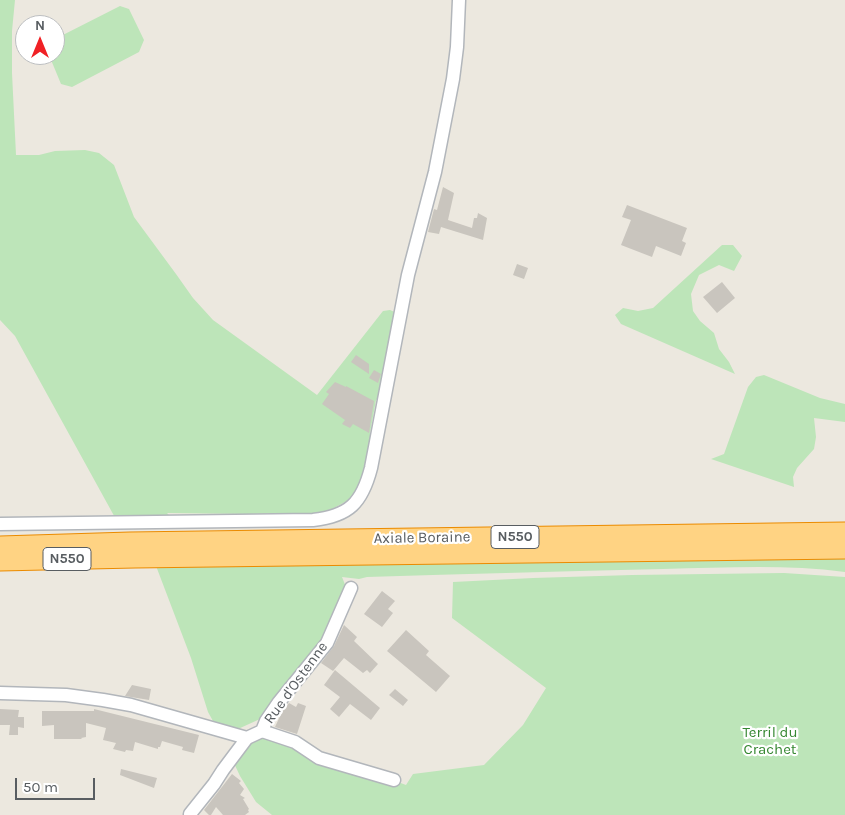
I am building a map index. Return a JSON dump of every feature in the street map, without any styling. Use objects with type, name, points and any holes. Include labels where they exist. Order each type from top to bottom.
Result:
[{"type":"highway","name":"Axiale Boraine","points":[[0,546],[133,550],[845,532]]},
{"type":"highway","name":"Axiale Boraine","points":[[188,549],[845,548]]},
{"type":"highway","name":"Axiale Boraine","points":[[0,561],[133,550]]},
{"type":"street","points":[[0,524],[313,520],[339,515],[351,507],[361,496],[367,484],[371,468],[408,275],[435,172],[453,79],[459,0]]},
{"type":"street","name":"Rue d'Ostenne","points":[[190,814],[247,738],[262,730],[266,721],[280,702],[327,643],[352,588]]},
{"type":"street","points":[[0,693],[66,696],[131,705],[247,738]]},
{"type":"street","points":[[262,730],[295,742],[319,758],[394,780]]},
{"type":"green space","points":[[0,0],[15,0],[12,31],[12,73],[16,155],[39,155],[55,151],[85,150],[99,153],[114,165],[134,217],[193,298],[213,320],[317,395],[383,311],[390,310],[397,313],[381,397],[376,400],[370,433],[374,441],[358,492],[345,502],[332,509],[318,513],[167,513],[176,522],[118,523],[15,336],[0,320]]},
{"type":"green space","points":[[120,6],[129,9],[144,40],[139,52],[72,87],[61,84],[53,65],[65,65],[65,34]]},
{"type":"green space","points":[[722,245],[733,245],[742,256],[734,271],[719,265],[699,275],[691,294],[693,311],[700,321],[714,333],[719,349],[735,374],[621,324],[615,315],[623,308],[638,311],[653,308]]},
{"type":"green space","points":[[764,375],[820,398],[845,404],[845,422],[814,418],[816,437],[814,449],[797,468],[793,477],[794,487],[711,459],[724,454],[748,387],[756,377]]},
{"type":"green space","points":[[845,549],[845,572],[800,568],[754,567],[367,577],[359,579],[342,577],[346,587],[334,628],[260,719],[238,729],[222,726],[213,721],[208,712],[191,658],[153,558]]},
{"type":"green space","name":"Terril du Crachet","points":[[784,573],[845,577],[845,815],[272,815],[256,802],[232,759],[262,731],[406,785],[413,774],[484,765],[523,725],[546,688],[452,618],[453,582],[632,575]]},
{"type":"building","points":[[443,187],[454,193],[448,220],[472,228],[474,218],[477,218],[478,213],[487,218],[483,240],[441,227],[439,234],[428,232],[434,209],[437,210]]},
{"type":"building","points":[[627,205],[687,228],[682,241],[686,243],[681,256],[656,246],[652,257],[621,245],[631,220],[622,217]]},
{"type":"building","points":[[517,264],[528,268],[524,279],[513,275]]},
{"type":"building","points":[[722,282],[735,298],[717,313],[703,297]]},
{"type":"building","points":[[356,355],[369,364],[369,374],[351,362]]},
{"type":"building","points":[[374,370],[381,374],[378,383],[369,378]]},
{"type":"building","points":[[335,382],[374,401],[369,433],[353,424],[350,428],[342,424],[345,420],[322,404],[329,394],[326,392]]},
{"type":"building","points":[[382,591],[395,601],[388,609],[393,613],[382,627],[364,614]]},
{"type":"building","points":[[344,625],[357,637],[354,641],[378,664],[370,673],[367,670],[363,673],[344,658],[333,671],[321,663],[334,646]]},
{"type":"building","points":[[406,630],[429,651],[426,655],[450,676],[436,692],[387,651]]},
{"type":"building","points":[[335,670],[380,708],[371,720],[350,704],[339,717],[330,709],[340,697],[324,685]]},
{"type":"building","points":[[132,685],[151,689],[149,700],[125,696]]},
{"type":"building","points":[[395,689],[408,700],[403,706],[389,695]]},
{"type":"building","points":[[289,703],[296,707],[298,703],[306,706],[297,734],[275,727],[282,712]]},
{"type":"building","points":[[0,709],[19,710],[18,717],[24,717],[24,728],[18,727],[18,735],[9,735],[10,725],[0,725]]},
{"type":"building","points":[[94,709],[199,735],[194,753],[182,750],[183,747],[162,741],[158,749],[135,742],[133,751],[126,750],[125,752],[113,749],[116,743],[103,740],[106,728],[86,723],[86,737],[82,739],[54,739],[54,725],[42,726],[42,711],[94,711]]},
{"type":"building","points":[[121,769],[157,778],[154,788],[120,775]]},
{"type":"building","points":[[232,774],[241,781],[239,783],[244,789],[240,795],[245,798],[243,799],[249,812],[245,815],[223,815],[216,807],[211,815],[209,815],[204,810]]}]
